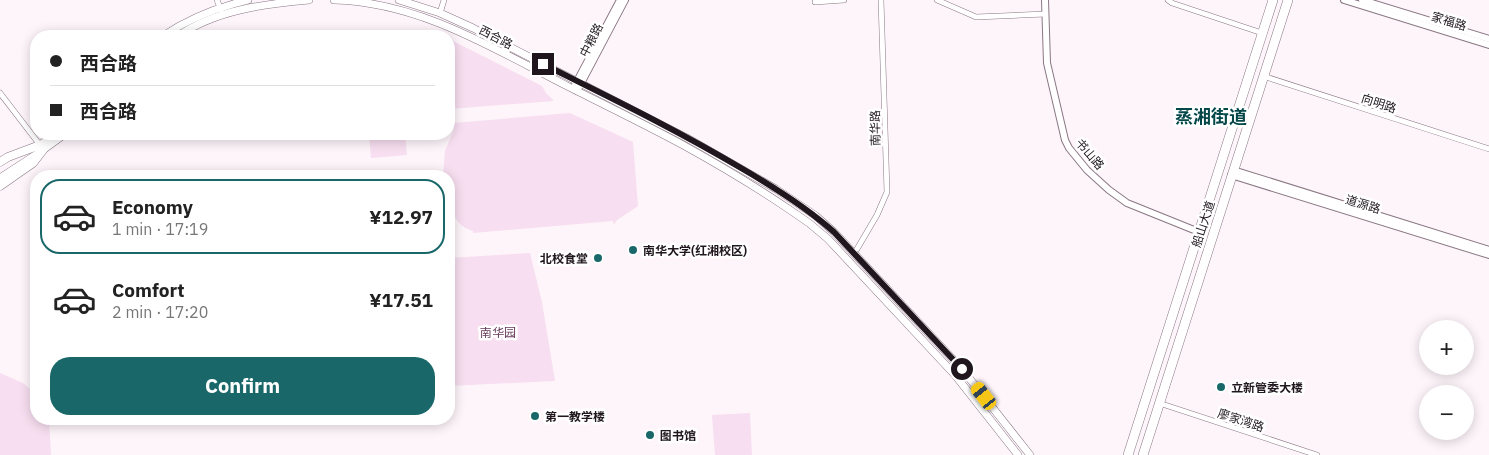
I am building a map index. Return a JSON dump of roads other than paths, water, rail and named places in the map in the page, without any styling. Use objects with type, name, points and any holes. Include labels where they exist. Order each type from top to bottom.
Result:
[{"type":"highway","name":"船山大道","points":[[1128,455],[1273,0]]},
{"type":"highway","name":"船山大道","points":[[1143,455],[1288,0]]},
{"type":"main road","points":[[190,30],[248,0]]},
{"type":"main road","points":[[173,30],[185,23],[222,12],[309,0]]},
{"type":"main road","name":"西合路","points":[[334,0],[368,3],[394,8],[422,16],[467,35],[683,145],[772,198],[809,223],[828,239],[955,375],[1018,455]]},
{"type":"main road","name":"西合路","points":[[399,0],[440,13],[473,28],[720,155],[816,216],[834,232],[962,369],[1030,455]]},
{"type":"main road","points":[[0,178],[49,140]]},
{"type":"main road","points":[[0,172],[55,140]]},
{"type":"main road","points":[[0,162],[41,148]]},
{"type":"main road","points":[[0,186],[33,163],[41,148]]},
{"type":"street","points":[[217,0],[222,12]]},
{"type":"street","points":[[440,13],[444,0]]},
{"type":"street","name":"中粮路","points":[[575,90],[620,0]]},
{"type":"street","name":"中粮路","points":[[579,82],[625,0]]},
{"type":"street","points":[[815,2],[844,0]]},
{"type":"street","name":"南华路","points":[[857,248],[877,215],[887,192],[882,0]]},
{"type":"street","points":[[937,0],[976,16],[1045,14]]},
{"type":"street","name":"书山路","points":[[1045,0],[1047,63],[1064,140],[1069,148],[1087,170],[1127,203],[1199,232]]},
{"type":"street","points":[[1168,0],[1172,3],[1262,33]]},
{"type":"street","name":"家福路","points":[[1344,0],[1489,45]]},
{"type":"street","name":"家福路","points":[[1362,0],[1489,39]]},
{"type":"street","name":"向明路","points":[[1263,76],[1489,149]]},
{"type":"street","points":[[0,93],[30,133]]},
{"type":"street","points":[[35,140],[41,148]]},
{"type":"street","name":"道源路","points":[[1232,172],[1489,250]]},
{"type":"street","name":"道源路","points":[[1232,172],[1489,255]]},
{"type":"street","name":"廖家湾路","points":[[1159,403],[1317,455]]},
{"type":"place","name":"南华大学(红湘校区)","points":[[633,250]]},
{"type":"place","name":"北校食堂","points":[[598,258]]},
{"type":"place","name":"立新管委大楼","points":[[1221,387]]},
{"type":"place","name":"第一教学楼","points":[[535,416]]},
{"type":"place","name":"图书馆","points":[[650,435]]},
{"type":"district","name":"蒸湘街道","points":[[1211,116]]},
{"type":"park label","name":"南华园","points":[[498,332]]}]
